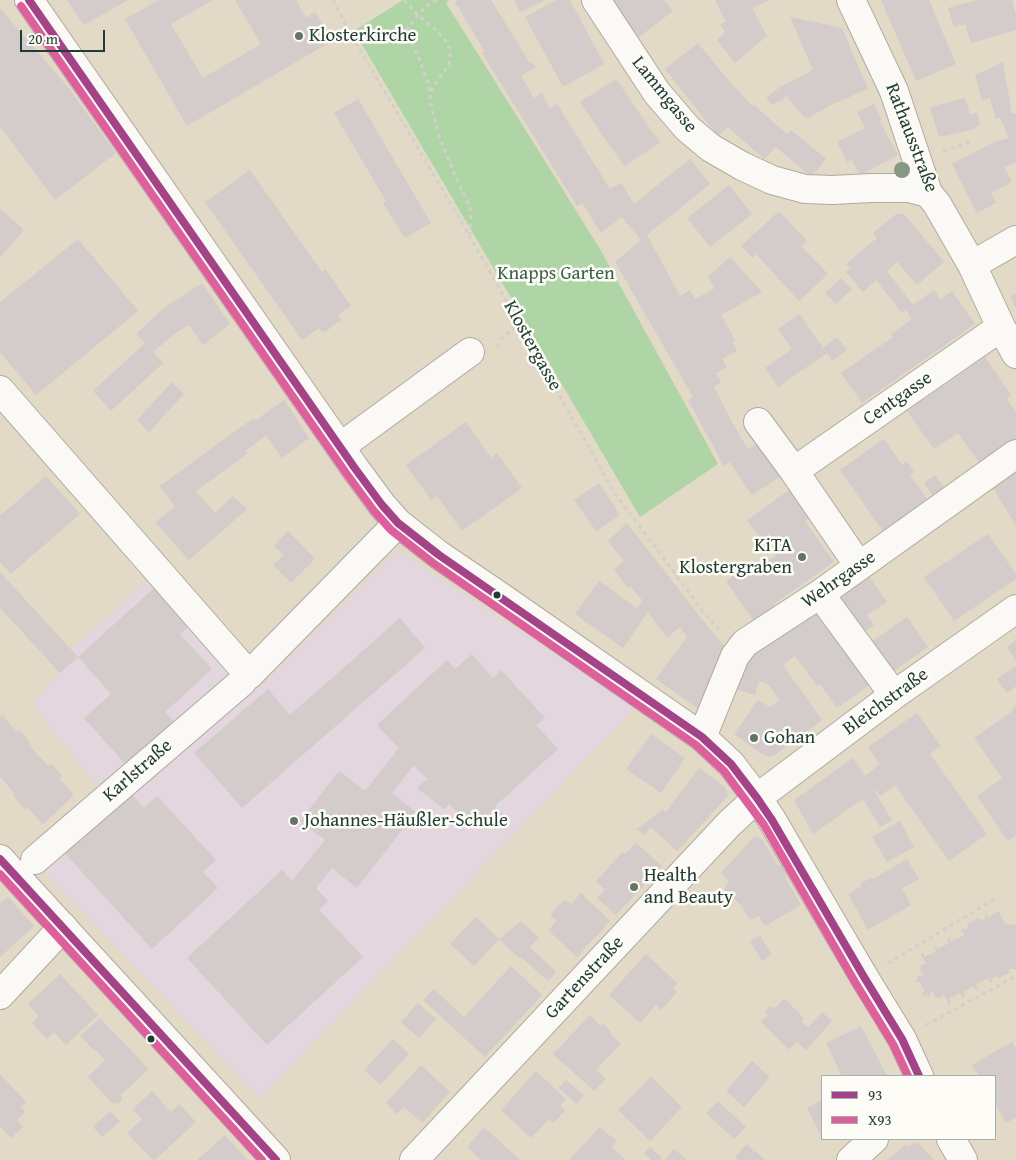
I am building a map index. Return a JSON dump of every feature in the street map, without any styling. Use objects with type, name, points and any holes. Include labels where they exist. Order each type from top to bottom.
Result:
[{"type":"street","points":[[29,0],[340,447],[382,505],[398,523],[440,555],[702,737],[730,764],[772,820],[902,1039],[919,1075]]},
{"type":"street","name":"Lammgasse","points":[[596,0],[657,93],[688,128],[711,148],[742,166],[772,180],[805,189],[909,188],[928,193]]},
{"type":"street","name":"Rathausstraße","points":[[851,0],[894,91],[928,193],[937,204],[972,265],[1016,354]]},
{"type":"street","points":[[972,265],[1016,240]]},
{"type":"street","name":"Centgasse","points":[[794,471],[1001,327]]},
{"type":"street","points":[[340,447],[470,352]]},
{"type":"street","points":[[0,390],[245,679]]},
{"type":"street","points":[[758,422],[859,566]]},
{"type":"street","name":"Wehrgasse","points":[[702,737],[735,656],[745,643],[820,594],[1016,454]]},
{"type":"street","name":"Karlstraße","points":[[35,860],[245,679],[398,523]]},
{"type":"street","points":[[820,594],[894,695]]},
{"type":"street","name":"Bleichstraße","points":[[757,798],[894,695],[1016,609]]},
{"type":"street","name":"Gartenstraße","points":[[414,1160],[729,824],[757,798]]},
{"type":"street","points":[[0,859],[276,1160]]},
{"type":"street","points":[[0,995],[63,927]]},
{"type":"street","points":[[851,1160],[873,1140]]},
{"type":"street","points":[[952,1140],[963,1160]]},
{"type":"path","name":"Klostergasse","points":[[333,0],[352,36],[470,235],[614,492],[706,616],[739,650]]},
{"type":"path","points":[[404,0],[437,31],[450,48],[448,64],[430,93]]},
{"type":"path","points":[[437,0],[418,15],[408,28],[408,35],[428,82],[438,133],[470,207],[470,235]]},
{"type":"path","points":[[864,977],[995,899]]},
{"type":"path","points":[[902,1039],[1016,976]]},
{"type":"shaded area","name":"Johannes-Häußler-Schule","points":[[398,551],[636,707],[260,1098],[28,854],[99,789],[32,704],[60,673],[77,658],[71,650],[151,576],[257,689]]},
{"type":"green space","name":"Knapps Garten","points":[[403,0],[449,0],[446,3],[600,249],[718,464],[640,517],[354,31]]},
{"type":"building","points":[[67,0],[128,0],[84,25]]},
{"type":"building","points":[[159,0],[213,0],[171,24],[203,78],[261,44],[235,0],[296,0],[306,18],[315,12],[332,41],[187,126],[125,19]]},
{"type":"building","points":[[458,0],[491,0],[530,63],[536,67],[521,76],[534,98],[542,93],[550,108],[557,104],[610,189],[621,183],[634,204],[690,159],[710,184],[647,235],[680,296],[690,290],[695,299],[715,288],[708,277],[730,257],[762,292],[721,315],[735,340],[732,342],[737,351],[722,359],[727,367],[716,373],[721,382],[714,387],[748,449],[761,441],[784,474],[752,495],[730,462],[724,466],[688,400],[693,397],[615,262],[641,240],[622,217],[601,233],[582,203],[577,206],[482,53],[485,52],[455,2]]},
{"type":"building","points":[[514,0],[545,0],[520,12]]},
{"type":"building","points":[[556,0],[570,0],[604,64],[563,87],[525,17]]},
{"type":"building","points":[[614,0],[664,0],[673,11],[639,37],[629,25]]},
{"type":"building","points":[[715,0],[770,0],[752,8],[767,36],[735,63],[717,40],[725,32],[720,24],[726,22]]},
{"type":"building","points":[[881,0],[929,0],[956,64],[916,81]]},
{"type":"building","points":[[977,0],[1012,0],[1016,15],[1016,30],[971,43],[965,24],[954,27],[948,8]]},
{"type":"building","points":[[0,8],[67,86],[116,153],[55,200],[0,126]]},
{"type":"building","points":[[790,17],[842,28],[868,89],[833,104],[806,119],[786,96],[780,102],[779,100],[773,105],[766,98],[780,87],[813,70]]},
{"type":"building","points":[[698,43],[752,106],[754,105],[787,134],[791,130],[826,159],[811,177],[776,147],[764,159],[728,127],[718,136],[665,69]]},
{"type":"building","points":[[1003,62],[1012,114],[1016,113],[1016,162],[1004,167],[1012,182],[991,193],[996,203],[977,213],[952,164],[992,143],[1009,138],[1000,118],[996,119],[990,98],[982,101],[975,75]]},
{"type":"building","points":[[616,79],[660,143],[624,166],[580,102]]},
{"type":"building","points":[[965,98],[970,114],[977,113],[980,124],[974,129],[939,137],[930,107]]},
{"type":"building","points":[[358,99],[431,223],[405,238],[383,203],[386,201],[334,113]]},
{"type":"building","points":[[874,104],[882,120],[879,120],[898,155],[860,175],[852,160],[847,162],[837,142],[865,128],[857,112]]},
{"type":"building","points":[[250,170],[322,272],[325,269],[351,306],[338,315],[341,320],[325,332],[319,328],[302,340],[205,202]]},
{"type":"building","points":[[729,185],[752,214],[710,247],[687,218]]},
{"type":"building","points":[[0,209],[24,230],[0,257]]},
{"type":"building","points":[[779,211],[807,241],[801,246],[828,274],[799,301],[756,254],[752,258],[741,246]]},
{"type":"building","points":[[896,214],[904,214],[944,262],[917,285],[897,262],[887,271],[913,305],[934,290],[940,299],[952,291],[975,324],[862,403],[841,373],[893,337],[891,334],[912,319],[906,310],[902,313],[876,280],[863,292],[846,272],[850,268],[846,264],[877,238],[873,233]]},
{"type":"building","points":[[78,239],[138,311],[36,395],[0,352],[0,302]]},
{"type":"building","points":[[841,278],[852,289],[836,304],[825,293]]},
{"type":"building","points":[[202,283],[230,324],[203,345],[189,325],[177,332],[153,352],[163,363],[111,411],[93,391],[145,343],[136,334],[164,308]]},
{"type":"building","points":[[1016,293],[1016,308],[1010,297]]},
{"type":"building","points":[[800,314],[823,348],[837,337],[847,350],[832,361],[827,353],[778,387],[765,368],[792,349],[778,329]]},
{"type":"building","points":[[985,357],[1011,395],[1007,399],[1016,413],[1016,449],[985,471],[958,433],[934,449],[907,411]]},
{"type":"building","points":[[172,382],[184,394],[149,432],[137,420]]},
{"type":"building","points":[[284,400],[309,438],[282,458],[266,435],[245,451],[247,454],[196,491],[215,513],[233,496],[247,509],[189,560],[155,522],[175,507],[160,486],[238,429],[254,418],[256,420]]},
{"type":"building","points":[[466,422],[491,458],[497,453],[522,488],[462,531],[437,496],[431,500],[406,465]]},
{"type":"building","points":[[884,439],[902,465],[907,462],[914,472],[910,475],[929,502],[884,533],[840,470]]},
{"type":"building","points":[[1016,472],[1016,526],[992,486]]},
{"type":"building","points":[[935,475],[950,496],[939,504],[924,483]]},
{"type":"building","points":[[46,476],[80,514],[11,574],[0,562],[0,516]]},
{"type":"building","points":[[599,483],[620,515],[596,531],[574,500]]},
{"type":"building","name":"KiTA Klostergraben","points":[[791,489],[811,518],[805,521],[834,562],[774,604],[778,609],[756,624],[726,581],[753,562],[757,569],[780,552],[773,543],[767,547],[747,520]]},
{"type":"building","points":[[627,523],[731,654],[707,715],[656,679],[687,637],[680,627],[667,638],[648,612],[623,648],[575,614],[599,581],[637,608],[643,601],[630,586],[628,588],[614,570],[624,561],[608,541]]},
{"type":"building","points":[[288,531],[315,559],[291,583],[273,565],[283,555],[274,546]]},
{"type":"building","points":[[988,534],[1016,574],[1016,579],[954,621],[924,577]]},
{"type":"building","points":[[0,572],[78,657],[60,673],[0,608]]},
{"type":"building","points":[[867,573],[887,602],[867,615],[874,625],[860,635],[833,596]]},
{"type":"building","points":[[154,588],[189,626],[180,634],[212,669],[165,712],[176,723],[128,767],[84,718],[111,694],[78,657]]},
{"type":"building","points":[[821,604],[876,680],[837,708],[820,684],[817,686],[795,656],[783,665],[822,720],[773,756],[765,756],[734,734],[758,700],[770,707],[779,700],[769,685],[759,681],[755,695],[736,689],[746,656]]},
{"type":"building","points":[[907,617],[928,647],[888,675],[867,645]]},
{"type":"building","points":[[400,618],[425,648],[242,808],[194,753],[268,689],[290,715]]},
{"type":"building","points":[[1016,640],[1016,661],[1007,647]]},
{"type":"building","points":[[472,654],[493,678],[501,670],[545,718],[536,725],[558,749],[495,806],[503,815],[473,829],[449,804],[444,809],[417,788],[427,779],[414,765],[392,793],[416,812],[357,888],[332,868],[316,888],[328,901],[319,910],[363,957],[267,1045],[187,958],[282,870],[292,881],[325,840],[300,821],[339,771],[365,791],[399,748],[377,725],[447,660],[455,669]]},
{"type":"building","points":[[1016,666],[1016,686],[1007,693],[997,679]]},
{"type":"building","points":[[1016,706],[1016,835],[1008,841],[977,796],[1002,778],[974,738],[1014,710],[1012,709]]},
{"type":"building","points":[[917,713],[941,746],[930,754],[987,834],[949,861],[895,785],[880,796],[874,791],[892,820],[880,827],[863,799],[813,834],[794,800],[853,758],[865,776],[880,764],[868,747]]},
{"type":"building","points":[[2,715],[17,732],[19,730],[30,742],[28,744],[48,766],[51,764],[62,776],[59,778],[74,795],[43,824],[27,807],[25,809],[13,796],[15,794],[0,777],[0,717]]},
{"type":"building","points":[[651,734],[685,758],[661,793],[626,769]]},
{"type":"building","points":[[699,768],[726,788],[728,796],[677,851],[651,827],[644,835],[637,829],[663,809],[666,812]]},
{"type":"building","points":[[130,792],[144,808],[157,796],[216,860],[203,872],[218,888],[152,949],[64,852]]},
{"type":"building","points":[[900,821],[914,847],[887,862],[872,837]]},
{"type":"building","points":[[754,837],[762,839],[778,866],[781,865],[785,877],[801,905],[765,926],[759,916],[750,920],[741,905],[724,889],[729,881],[721,873]]},
{"type":"building","points":[[636,843],[662,866],[616,915],[597,898],[605,890],[596,881],[623,852],[625,854]]},
{"type":"building","points":[[907,859],[919,879],[902,888],[911,905],[868,930],[848,894],[862,886],[860,884],[872,877],[873,879]]},
{"type":"building","points":[[581,893],[610,921],[577,957],[548,930],[557,921],[550,915],[565,899],[571,904]]},
{"type":"building","points":[[8,897],[34,926],[0,957],[0,904]]},
{"type":"building","points":[[999,911],[1005,924],[1016,925],[1016,969],[1008,970],[1010,973],[1001,976],[999,979],[997,976],[991,979],[993,982],[990,983],[988,978],[976,984],[978,988],[975,990],[974,986],[963,992],[965,996],[962,997],[960,993],[949,999],[951,1003],[949,1005],[944,995],[941,998],[935,997],[933,991],[928,997],[927,994],[924,996],[922,993],[925,992],[919,981],[917,983],[915,980],[918,979],[917,976],[920,975],[921,977],[924,975],[920,969],[921,965],[926,964],[921,954],[923,953],[925,957],[936,951],[934,947],[936,946],[938,949],[949,943],[947,939],[950,938],[951,942],[964,935],[961,930],[968,928],[967,924],[979,918],[980,921],[986,918],[984,916],[987,914],[988,917]]},
{"type":"building","points":[[476,917],[499,939],[474,966],[450,944]]},
{"type":"building","points":[[521,921],[539,938],[530,947],[556,972],[548,981],[499,939]]},
{"type":"building","points":[[760,935],[772,955],[762,961],[750,941]]},
{"type":"building","points":[[646,954],[677,983],[673,988],[677,992],[661,1010],[656,1005],[640,1023],[609,995]]},
{"type":"building","points":[[511,966],[542,995],[485,1057],[423,1000],[434,989],[464,1017]]},
{"type":"building","points":[[60,974],[98,1015],[66,1045],[54,1032],[47,1039],[32,1023],[39,1016],[28,1004]]},
{"type":"building","points":[[784,998],[804,1018],[801,1021],[808,1028],[822,1012],[832,1021],[806,1050],[797,1041],[789,1050],[761,1022],[768,1015],[765,1012],[770,1006],[774,1009]]},
{"type":"building","points":[[418,1003],[436,1019],[419,1038],[401,1022]]},
{"type":"building","points":[[590,1015],[601,1026],[603,1024],[611,1032],[609,1033],[621,1044],[596,1070],[606,1079],[594,1091],[553,1054]]},
{"type":"building","points":[[100,1018],[149,1069],[121,1095],[122,1100],[115,1104],[88,1077],[105,1060],[80,1036]]},
{"type":"building","points":[[861,1026],[886,1075],[842,1075],[826,1043]]},
{"type":"building","points":[[393,1039],[409,1054],[380,1085],[364,1070]]},
{"type":"building","points":[[1012,1042],[1016,1048],[1016,1117],[1006,1123],[996,1106],[996,1075],[978,1075],[972,1065]]},
{"type":"building","points":[[752,1061],[770,1077],[744,1107],[726,1091]]},
{"type":"building","points":[[421,1065],[450,1092],[422,1123],[404,1107],[397,1114],[386,1103]]},
{"type":"building","points":[[536,1071],[566,1099],[560,1106],[565,1111],[553,1123],[549,1119],[531,1138],[501,1110]]},
{"type":"building","points":[[0,1074],[26,1102],[21,1107],[26,1112],[17,1120],[23,1127],[11,1138],[0,1126]]},
{"type":"building","points":[[651,1077],[682,1107],[650,1141],[618,1110]]},
{"type":"building","points":[[566,1080],[584,1096],[576,1104],[559,1088]]},
{"type":"building","points":[[152,1091],[171,1112],[179,1104],[196,1122],[155,1160],[127,1133],[142,1119],[132,1110]]},
{"type":"building","points":[[718,1101],[746,1127],[734,1139],[706,1113]]},
{"type":"building","points":[[821,1101],[821,1136],[807,1108]]},
{"type":"building","points":[[110,1111],[120,1121],[102,1137],[93,1127]]},
{"type":"building","points":[[484,1127],[520,1160],[481,1160],[467,1147]]},
{"type":"building","points":[[600,1127],[616,1141],[612,1147],[626,1160],[569,1160]]},
{"type":"building","points":[[225,1135],[247,1160],[197,1160]]},
{"type":"building","points":[[913,1143],[919,1144],[934,1160],[888,1160],[905,1145],[910,1147]]},
{"type":"building","points":[[747,1144],[765,1160],[738,1160],[735,1157]]},
{"type":"building","points":[[650,1147],[662,1158],[660,1160],[651,1160],[644,1153]]},
{"type":"building","points":[[674,1149],[687,1160],[665,1160]]},
{"type":"transit line","name":"93","points":[[29,0],[354,467],[398,523],[439,555],[702,737],[731,764],[772,820],[902,1039],[919,1075]]},
{"type":"transit line","name":"X93","points":[[21,6],[346,473],[374,511],[391,530],[433,563],[696,745],[724,771],[764,825],[893,1044],[908,1075]]},
{"type":"transit line","name":"93","points":[[0,859],[276,1160]]},
{"type":"transit line","name":"X93","points":[[0,874],[262,1160]]},
{"type":"place","name":"Klosterkirche","points":[[299,36]]},
{"type":"place","name":"KiTA Klostergraben","points":[[802,557]]},
{"type":"place","name":"Gohan","points":[[754,738]]},
{"type":"place","name":"Johannes-Häußler-Schule","points":[[294,821]]},
{"type":"place","name":"Health and Beauty","points":[[634,887]]}]
